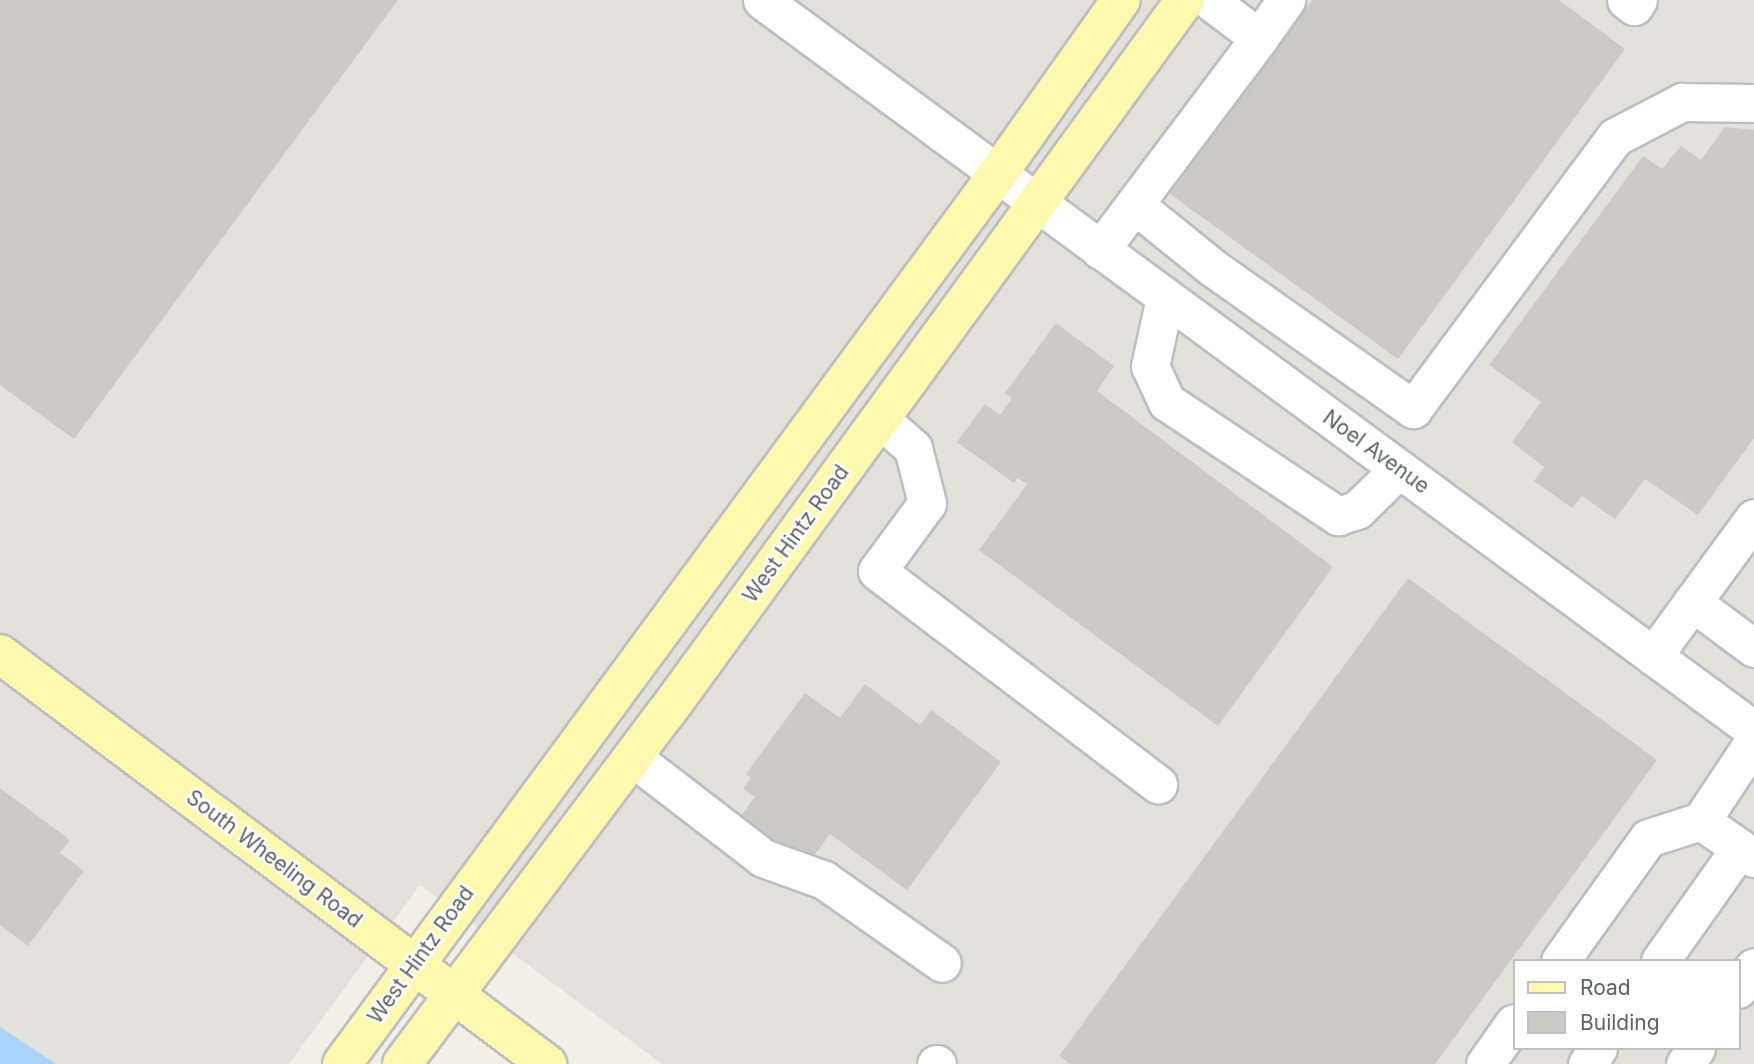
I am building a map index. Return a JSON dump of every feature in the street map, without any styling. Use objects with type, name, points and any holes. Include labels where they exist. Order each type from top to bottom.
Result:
[{"type":"main road","name":"West Hintz Road","points":[[342,1064],[997,175],[1121,0]]},
{"type":"main road","name":"West Hintz Road","points":[[401,1064],[632,757],[1185,0]]},
{"type":"main road","name":"South Wheeling Road","points":[[0,654],[547,1064]]},
{"type":"street","name":"Noel Avenue","points":[[762,0],[1754,730]]},
{"type":"street","points":[[1209,0],[1259,38]]},
{"type":"street","points":[[1100,250],[1286,0]]},
{"type":"street","points":[[1626,0],[1634,6],[1638,0]]},
{"type":"street","points":[[1165,298],[1150,366],[1167,402],[1338,516],[1357,510],[1390,463],[1413,408],[1615,137],[1682,102],[1754,103]]},
{"type":"street","points":[[1135,205],[1213,268],[1413,408]]},
{"type":"street","points":[[880,419],[913,448],[927,503],[877,571],[1158,784]]},
{"type":"street","points":[[1653,656],[1754,518]]},
{"type":"street","points":[[1692,602],[1754,649]]},
{"type":"street","points":[[1561,959],[1648,838],[1701,821],[1754,741]]},
{"type":"street","points":[[632,757],[763,858],[824,880],[942,963]]},
{"type":"street","points":[[1662,959],[1747,853],[1701,821]]},
{"type":"street","points":[[1740,986],[1754,967]]},
{"type":"street","points":[[1485,1064],[1512,1026]]},
{"type":"shaded area","points":[[0,0],[1754,0],[1754,1064],[662,1064],[420,885],[289,1064],[0,1064]]},
{"type":"water","points":[[0,1027],[56,1064],[0,1064]]},
{"type":"building","points":[[0,0],[398,0],[74,439],[0,385]]},
{"type":"building","points":[[1312,0],[1559,0],[1625,49],[1398,359],[1170,194]]},
{"type":"building","points":[[1725,127],[1754,130],[1754,438],[1698,515],[1645,479],[1615,519],[1582,496],[1572,508],[1534,481],[1544,467],[1512,442],[1541,402],[1489,365],[1643,156],[1662,169],[1681,146],[1701,160]]},
{"type":"building","points":[[1056,323],[1114,366],[1097,391],[1333,567],[1218,726],[979,550],[1027,484],[1018,478],[1014,483],[957,442],[985,404],[1000,415],[1012,398],[1005,393]]},
{"type":"building","points":[[1408,578],[1657,760],[1435,1064],[1070,1064],[1059,1056]]},
{"type":"building","points":[[865,684],[920,725],[931,710],[1001,762],[907,890],[830,834],[804,869],[738,820],[755,797],[743,789],[751,778],[746,774],[805,693],[840,718]]},
{"type":"building","points":[[0,788],[70,840],[60,853],[84,871],[28,946],[0,925]]}]
